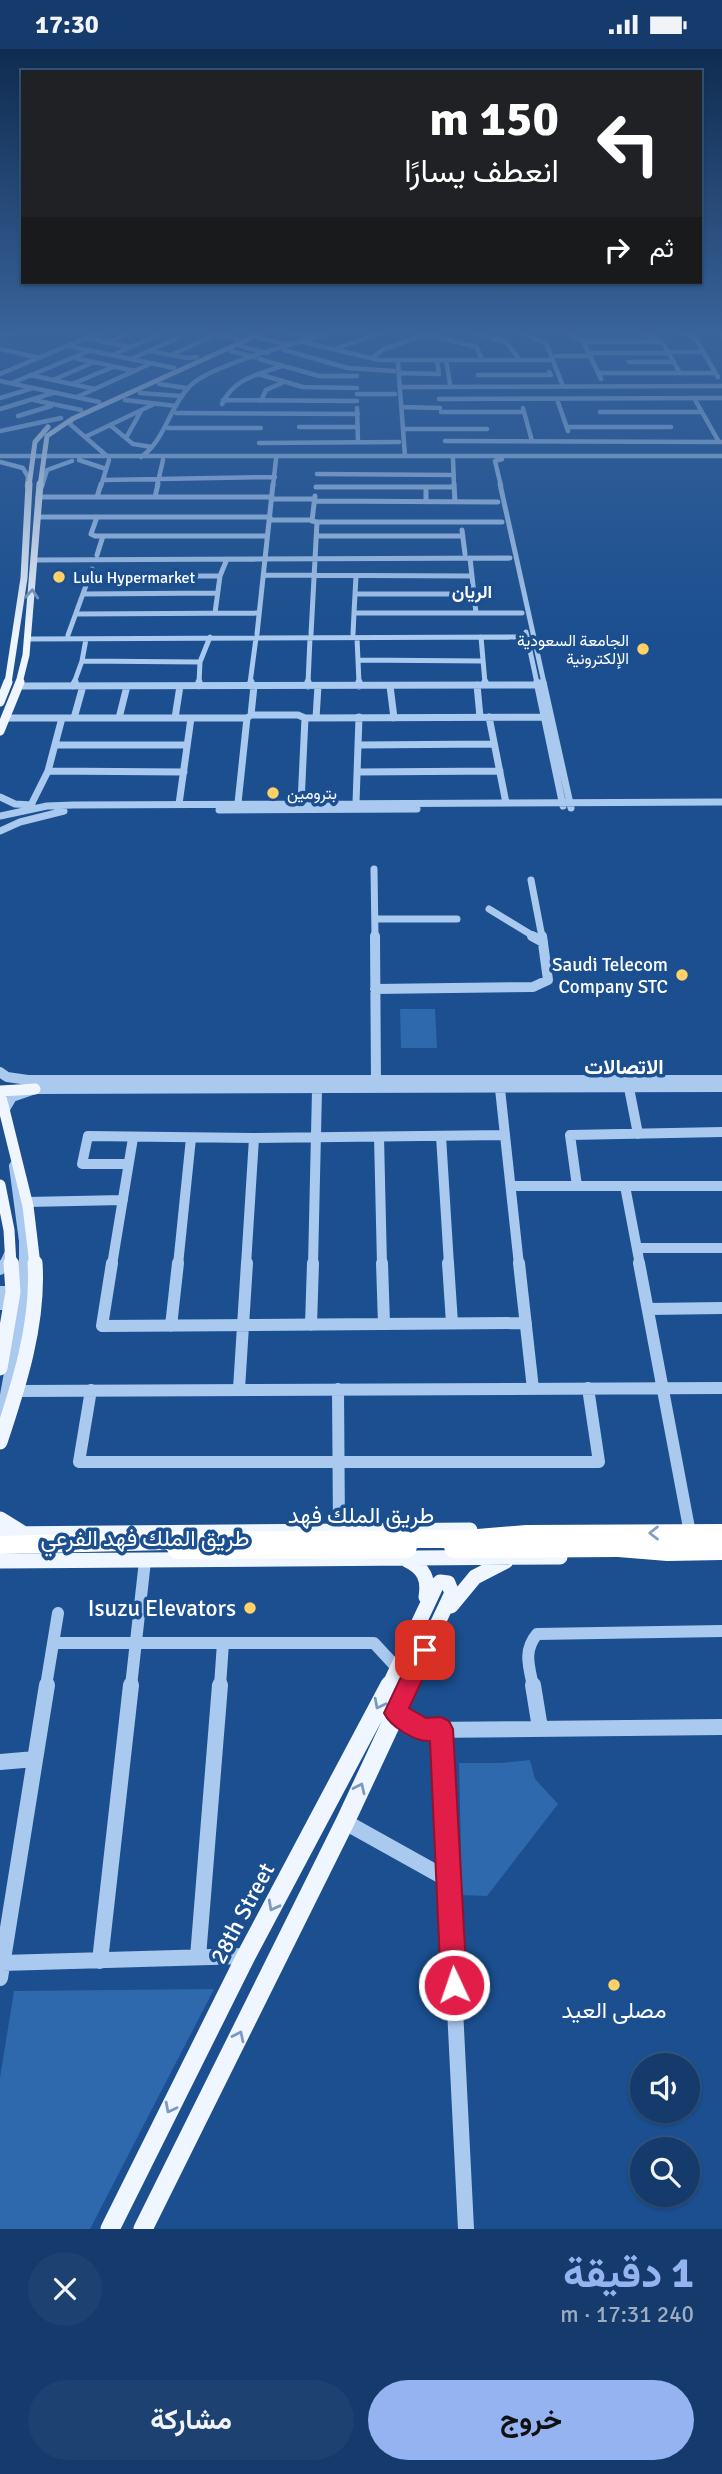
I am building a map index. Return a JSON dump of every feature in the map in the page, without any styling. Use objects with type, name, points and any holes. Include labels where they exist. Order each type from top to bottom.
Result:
[{"type":"highway","name":"طريق الملك فهد","points":[[0,1545],[171,1540],[465,1539],[526,1534],[722,1533]]},
{"type":"highway","name":"طريق الملك فهد","points":[[0,1552],[618,1548],[667,1552],[722,1552]]},
{"type":"main road","points":[[0,730],[18,686],[28,637],[38,517],[39,458],[35,442],[41,434]]},
{"type":"main road","points":[[0,702],[24,578],[28,494],[45,440],[50,434]]},
{"type":"main road","points":[[0,1442],[17,1391],[35,1283],[35,1246],[0,1092],[35,1089]]},
{"type":"main road","points":[[0,1185],[10,1297],[0,1368]]},
{"type":"main road","points":[[0,1519],[10,1528],[24,1534]]},
{"type":"main road","name":"طريق الملك فهد الفرعي","points":[[0,1534],[68,1536],[463,1530],[526,1534]]},
{"type":"main road","points":[[63,1559],[57,1549],[68,1536]]},
{"type":"main road","name":"طريق الملك فهد الفرعي","points":[[0,1561],[618,1557],[667,1552]]},
{"type":"main road","points":[[427,1625],[475,1577],[495,1565],[515,1558]]},
{"type":"main road","points":[[143,2229],[345,1822],[396,1713],[427,1625],[428,1580],[423,1569],[404,1559]]},
{"type":"main road","points":[[0,1569],[24,1561]]},
{"type":"main road","name":"28th Street","points":[[110,2229],[246,1956],[398,1669],[427,1625]]},
{"type":"street","points":[[82,434],[108,463]]},
{"type":"street","points":[[85,437],[92,434]]},
{"type":"street","points":[[121,434],[133,444],[152,453]]},
{"type":"street","points":[[126,438],[128,434]]},
{"type":"street","points":[[152,453],[162,434]]},
{"type":"street","points":[[152,453],[164,434]]},
{"type":"street","points":[[256,457],[260,434]]},
{"type":"street","points":[[298,442],[299,434]]},
{"type":"street","points":[[330,442],[331,434]]},
{"type":"street","points":[[358,434],[358,442]]},
{"type":"street","points":[[398,434],[403,456]]},
{"type":"street","points":[[403,434],[403,456]]},
{"type":"street","points":[[444,434],[454,475],[455,502]]},
{"type":"street","points":[[488,434],[490,441]]},
{"type":"street","points":[[530,434],[532,441]]},
{"type":"street","points":[[569,434],[572,441]]},
{"type":"street","points":[[674,434],[678,442]]},
{"type":"street","points":[[45,440],[52,453],[108,463],[152,453],[256,457],[403,456],[483,459],[722,457]]},
{"type":"street","points":[[445,441],[721,442]]},
{"type":"street","points":[[522,441],[526,456]]},
{"type":"street","points":[[0,458],[22,454],[31,449],[35,442]]},
{"type":"street","points":[[259,443],[399,442]]},
{"type":"street","points":[[626,442],[630,456]]},
{"type":"street","points":[[39,458],[108,463],[526,456],[722,457]]},
{"type":"street","points":[[0,458],[86,457]]},
{"type":"street","points":[[0,458],[26,472],[28,494]]},
{"type":"street","points":[[238,803],[276,459]]},
{"type":"street","points":[[483,459],[489,461],[566,806]]},
{"type":"street","points":[[502,459],[495,461],[566,806]]},
{"type":"street","points":[[93,462],[79,460],[59,464],[47,470],[38,498],[184,497],[498,502]]},
{"type":"street","points":[[156,517],[163,460]]},
{"type":"street","points":[[97,497],[108,463]]},
{"type":"street","points":[[308,686],[317,536],[314,500],[317,473],[454,475]]},
{"type":"street","points":[[103,480],[275,477]]},
{"type":"street","points":[[184,497],[189,478]]},
{"type":"street","points":[[316,487],[454,487]]},
{"type":"street","points":[[426,487],[426,502]]},
{"type":"street","points":[[83,517],[90,497]]},
{"type":"street","points":[[376,521],[377,501]]},
{"type":"street","points":[[38,517],[502,521]]},
{"type":"street","points":[[97,517],[91,534],[103,536],[267,536]]},
{"type":"street","points":[[120,536],[126,517]]},
{"type":"street","points":[[461,521],[476,613]]},
{"type":"street","points":[[68,635],[103,536]]},
{"type":"street","points":[[317,536],[463,536]]},
{"type":"street","points":[[45,559],[52,555]]},
{"type":"street","points":[[35,557],[510,556]]},
{"type":"street","points":[[35,557],[265,557]]},
{"type":"street","points":[[215,613],[220,576],[227,558]]},
{"type":"street","points":[[264,575],[472,576]]},
{"type":"street","points":[[90,576],[220,576]]},
{"type":"street","points":[[356,576],[354,614],[359,686]]},
{"type":"street","points":[[443,576],[445,594]]},
{"type":"street","points":[[83,594],[217,593]]},
{"type":"street","points":[[125,613],[131,594]]},
{"type":"street","points":[[356,594],[474,594]]},
{"type":"street","points":[[76,614],[259,613]]},
{"type":"street","points":[[354,614],[522,613]]},
{"type":"street","points":[[28,637],[527,635]]},
{"type":"street","points":[[355,636],[527,635]]},
{"type":"street","points":[[28,637],[86,639],[256,636]]},
{"type":"street","points":[[198,686],[200,662],[210,637]]},
{"type":"street","points":[[480,717],[481,637]]},
{"type":"street","points":[[73,686],[86,639]]},
{"type":"street","points":[[358,660],[482,661]]},
{"type":"street","points":[[82,661],[200,662]]},
{"type":"street","points":[[18,686],[537,685]]},
{"type":"street","points":[[74,718],[83,686]]},
{"type":"street","points":[[119,718],[127,686]]},
{"type":"street","points":[[175,718],[180,686]]},
{"type":"street","points":[[316,718],[318,686]]},
{"type":"street","points":[[390,686],[394,718]]},
{"type":"street","points":[[5,718],[298,715],[305,718],[544,717]]},
{"type":"street","points":[[356,803],[359,717]]},
{"type":"street","points":[[489,717],[506,803]]},
{"type":"street","points":[[32,805],[48,771],[62,718]]},
{"type":"street","points":[[179,804],[191,718]]},
{"type":"street","points":[[301,803],[305,718]]},
{"type":"street","points":[[358,745],[495,744]]},
{"type":"street","points":[[55,745],[187,745]]},
{"type":"street","points":[[48,771],[184,772]]},
{"type":"street","points":[[357,772],[500,771]]},
{"type":"street","points":[[0,797],[15,804],[47,806],[506,803],[722,808]]},
{"type":"street","points":[[0,818],[64,811],[722,802]]},
{"type":"street","points":[[0,818],[47,806]]},
{"type":"street","points":[[0,831],[20,822],[64,811]]},
{"type":"street","points":[[374,869],[376,1081]]},
{"type":"street","points":[[375,989],[533,987],[548,980],[531,880]]},
{"type":"street","points":[[489,909],[543,942]]},
{"type":"street","points":[[374,919],[457,919]]},
{"type":"street","points":[[0,1072],[14,1079],[46,1080],[722,1080]]},
{"type":"street","points":[[46,1080],[15,1081],[9,1085],[14,1089],[317,1090],[722,1087]]},
{"type":"street","points":[[629,1088],[638,1134]]},
{"type":"street","points":[[4,1116],[5,1101],[10,1096],[35,1089]]},
{"type":"street","points":[[499,1089],[533,1389]]},
{"type":"street","points":[[311,1325],[317,1090]]},
{"type":"street","points":[[577,1186],[570,1135],[722,1132]]},
{"type":"street","points":[[128,1164],[82,1164],[88,1136],[254,1138],[505,1135]]},
{"type":"street","points":[[442,1136],[452,1324]]},
{"type":"street","points":[[379,1137],[384,1324]]},
{"type":"street","points":[[133,1138],[102,1326],[526,1323]]},
{"type":"street","points":[[171,1326],[191,1138]]},
{"type":"street","points":[[239,1389],[254,1138]]},
{"type":"street","points":[[0,1431],[10,1297],[24,1241],[16,1198],[14,1157]]},
{"type":"street","points":[[625,1186],[690,1533]]},
{"type":"street","points":[[510,1187],[722,1186]]},
{"type":"street","points":[[27,1202],[122,1200]]},
{"type":"street","points":[[637,1248],[722,1248]]},
{"type":"street","points":[[649,1309],[722,1307]]},
{"type":"street","points":[[0,1321],[5,1342]]},
{"type":"street","points":[[92,1390],[79,1462],[599,1462],[588,1388]]},
{"type":"street","points":[[17,1391],[722,1388]]},
{"type":"street","points":[[338,1389],[339,1530]]},
{"type":"street","points":[[100,1961],[145,1561]]},
{"type":"street","points":[[58,1613],[1,1971],[100,1961],[246,1956]]},
{"type":"street","points":[[540,1728],[527,1652],[528,1645],[537,1634],[722,1632]]},
{"type":"street","points":[[54,1643],[374,1643],[398,1669]]},
{"type":"street","points":[[198,1957],[223,1643]]},
{"type":"street","points":[[396,1713],[424,1730],[722,1727]]},
{"type":"street","points":[[441,1729],[466,2229]]},
{"type":"street","points":[[0,1762],[35,1759]]},
{"type":"street","points":[[345,1822],[449,1880]]},
{"type":"shaded area","points":[[400,1009],[435,1009],[437,1048],[401,1048]]},
{"type":"shaded area","points":[[530,1760],[535,1779],[558,1804],[487,1896],[462,1895],[459,1763]]},
{"type":"shaded area","points":[[214,1989],[90,2229],[0,2229],[0,2078],[14,1991]]},
{"type":"place","name":"Lulu Hypermarket","points":[[59,577]]},
{"type":"place","name":"الجامعة السعودية الإلكترونية","points":[[643,649]]},
{"type":"place","name":"بترومين","points":[[273,793]]},
{"type":"place","name":"Saudi Telecom Company STC","points":[[682,975]]},
{"type":"place","name":"Isuzu Elevators","points":[[250,1608]]},
{"type":"place","name":"مصلى العيد","points":[[614,1985]]},
{"type":"district","name":"الريان","points":[[472,592]]},
{"type":"district","name":"الاتصالات","points":[[624,1067]]},
{"type":"route","points":[[425,1650],[396,1713],[424,1730],[441,1729],[454,1985]]}]
